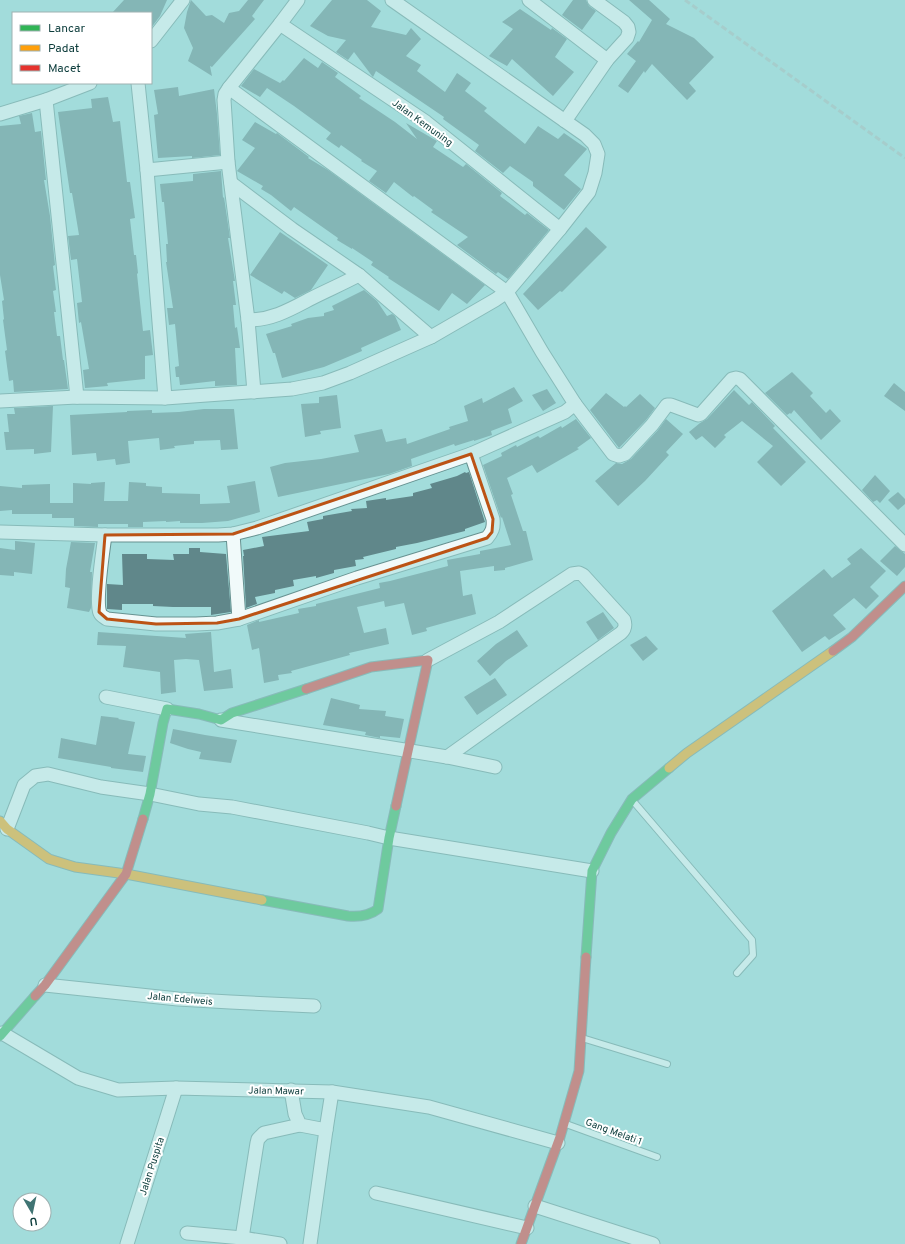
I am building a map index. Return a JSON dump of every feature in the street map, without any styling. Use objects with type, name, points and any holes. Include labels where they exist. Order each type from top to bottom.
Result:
[{"type":"street","points":[[152,40],[183,0]]},
{"type":"street","points":[[254,392],[248,320],[228,162],[224,100],[228,88],[298,0]]},
{"type":"street","points":[[0,401],[77,397],[165,398],[292,389],[323,382],[350,373],[430,337],[496,300],[507,292],[589,192],[595,173],[598,154],[594,144],[585,135],[407,4],[392,0]]},
{"type":"street","points":[[530,0],[607,60]]},
{"type":"street","points":[[565,121],[607,60],[627,38],[629,32],[628,27],[624,22],[594,0]]},
{"type":"street","name":"Jalan Kemuning","points":[[280,24],[426,122],[560,229]]},
{"type":"street","points":[[0,114],[46,100],[87,84]]},
{"type":"street","points":[[138,84],[147,170],[165,398]]},
{"type":"street","points":[[228,88],[507,292],[542,352],[575,404],[613,454],[619,456],[625,454],[652,425],[667,405],[671,405],[698,415],[701,414],[732,378],[740,379],[905,545]]},
{"type":"street","points":[[46,100],[77,397]]},
{"type":"street","points":[[147,170],[228,162]]},
{"type":"street","points":[[231,183],[292,229],[359,275],[430,337]]},
{"type":"street","points":[[248,320],[259,320],[273,317],[359,275]]},
{"type":"street","points":[[0,532],[105,535],[233,534],[257,528],[471,454],[565,412],[575,404]]},
{"type":"street","points":[[105,535],[98,593],[99,612],[102,616],[107,618],[156,624],[217,623],[239,619],[357,578],[486,538],[492,532],[494,527],[493,519],[471,454]]},
{"type":"street","points":[[233,534],[239,619]]},
{"type":"street","points":[[220,720],[232,713],[371,667],[428,660],[499,622],[572,574],[576,573],[583,576],[624,620],[626,625],[625,629],[447,757]]},
{"type":"street","points":[[521,1244],[565,1123],[579,1071],[592,871],[611,833],[632,799],[687,752],[852,637],[905,586]]},
{"type":"street","points":[[428,660],[389,838],[378,909],[370,914],[358,917],[329,913],[126,874],[75,867],[49,859],[4,825],[24,785],[35,776],[48,774],[101,787],[150,794],[199,804],[239,808],[389,838],[592,871]]},
{"type":"street","points":[[106,697],[200,714],[220,720],[447,757],[495,767]]},
{"type":"street","points":[[1,1035],[45,985],[126,874],[150,794],[167,709]]},
{"type":"street","name":"Jalan Edelweis","points":[[45,985],[185,999],[314,1006]]},
{"type":"street","name":"Jalan Mawar","points":[[1,1035],[78,1078],[118,1090],[176,1088],[332,1092],[429,1107],[558,1143]]},
{"type":"street","name":"Jalan Puspita","points":[[127,1244],[176,1088]]},
{"type":"street","points":[[292,1090],[295,1114],[300,1125]]},
{"type":"street","points":[[310,1244],[332,1092]]},
{"type":"street","points":[[242,1238],[258,1139],[264,1133],[300,1125],[326,1130]]},
{"type":"street","points":[[376,1193],[527,1228]]},
{"type":"street","points":[[535,1206],[653,1244]]},
{"type":"street","points":[[187,1233],[242,1238],[280,1244]]},
{"type":"lane","points":[[632,799],[752,940],[753,955],[737,973]]},
{"type":"lane","points":[[581,1038],[667,1064]]},
{"type":"lane","name":"Gang Melati 1","points":[[565,1123],[657,1157]]},
{"type":"highlighted area","points":[[471,454],[493,519],[492,532],[487,538],[239,619],[217,623],[156,624],[107,619],[99,612],[105,535],[233,534]]},
{"type":"building","points":[[124,0],[167,0],[160,16],[152,27],[152,12],[113,12]]},
{"type":"building","points":[[191,0],[206,16],[212,15],[224,23],[229,13],[239,11],[248,0],[264,0],[252,16],[255,19],[212,67],[210,66],[212,76],[188,61],[193,48],[184,28]]},
{"type":"building","points":[[332,0],[367,0],[381,11],[371,27],[406,35],[411,28],[421,39],[406,56],[421,65],[417,71],[445,92],[457,73],[471,83],[465,91],[487,108],[484,111],[525,144],[538,126],[558,139],[564,133],[587,149],[564,175],[581,189],[564,210],[533,186],[533,182],[510,166],[503,173],[475,151],[479,145],[443,119],[444,117],[376,71],[373,77],[354,52],[348,60],[336,52],[346,40],[328,36],[310,26]]},
{"type":"building","points":[[573,0],[586,0],[589,6],[596,11],[582,30],[562,15]]},
{"type":"building","points":[[629,0],[649,0],[670,19],[666,24],[694,38],[714,57],[689,83],[696,91],[687,100],[652,64],[645,73],[644,71],[628,93],[618,86],[636,61],[627,54],[638,41],[639,42],[652,20]]},
{"type":"building","points":[[520,9],[551,30],[552,28],[567,39],[555,57],[574,72],[553,96],[512,59],[507,66],[489,56],[513,29],[502,22]]},
{"type":"building","points":[[304,58],[318,68],[322,62],[338,73],[335,77],[361,96],[359,98],[417,139],[406,123],[437,141],[433,147],[463,167],[466,164],[502,193],[500,196],[525,215],[527,213],[549,230],[508,279],[498,272],[496,274],[457,245],[468,237],[431,212],[433,210],[414,196],[413,197],[394,182],[386,193],[369,181],[377,171],[361,161],[362,160],[341,145],[339,148],[326,139],[331,133],[294,106],[267,88],[260,97],[241,86],[254,69],[280,83],[283,80],[284,81]]},
{"type":"building","points":[[178,87],[179,96],[214,89],[220,155],[192,158],[192,156],[158,158],[154,115],[158,114],[154,90]]},
{"type":"building","points":[[108,97],[113,122],[120,121],[127,182],[130,182],[135,218],[130,219],[134,255],[136,255],[143,331],[150,330],[153,355],[145,356],[145,379],[107,383],[108,386],[85,388],[83,370],[89,369],[81,322],[79,323],[77,303],[82,302],[77,259],[71,260],[68,236],[79,235],[72,193],[70,193],[58,112],[92,108],[91,99]]},
{"type":"building","points":[[32,113],[35,132],[41,131],[46,180],[44,180],[50,216],[55,265],[53,266],[56,290],[53,291],[56,312],[54,312],[57,336],[60,336],[68,389],[14,392],[13,380],[9,381],[5,351],[7,350],[2,301],[4,300],[0,275],[0,126],[21,124],[19,116]]},
{"type":"building","points":[[255,122],[276,134],[277,133],[309,157],[308,158],[328,170],[485,285],[467,304],[452,293],[439,311],[388,278],[389,277],[371,265],[373,262],[337,240],[338,238],[294,207],[291,211],[261,189],[263,186],[237,171],[255,148],[242,140]]},
{"type":"building","points":[[221,171],[223,198],[224,197],[230,238],[228,238],[235,281],[233,281],[236,305],[233,305],[235,328],[237,327],[240,348],[235,348],[237,385],[215,386],[215,381],[180,385],[179,377],[176,377],[175,367],[179,366],[175,324],[169,325],[167,308],[173,308],[166,262],[166,244],[168,244],[164,202],[162,202],[160,184],[193,181],[193,174]]},
{"type":"building","points":[[586,227],[607,247],[562,292],[560,291],[538,310],[523,294]]},
{"type":"building","points":[[280,232],[328,265],[311,290],[295,298],[284,291],[282,294],[250,275]]},
{"type":"building","points":[[364,290],[377,301],[387,316],[392,314],[395,316],[401,330],[361,348],[362,351],[324,367],[282,378],[275,353],[273,353],[266,334],[292,326],[291,324],[308,318],[324,316],[324,313],[334,310],[332,306]]},
{"type":"building","points":[[792,372],[813,393],[810,396],[826,413],[830,409],[841,421],[821,440],[794,410],[791,414],[790,413],[787,415],[765,393]]},
{"type":"building","points":[[894,383],[905,392],[905,411],[884,396]]},
{"type":"building","points":[[514,387],[523,401],[508,409],[512,423],[491,431],[492,435],[455,446],[454,444],[411,459],[412,466],[389,474],[278,497],[270,467],[285,463],[321,459],[359,452],[354,435],[382,429],[386,442],[406,438],[407,444],[468,421],[464,406],[482,398],[483,403]]},
{"type":"building","points":[[547,389],[556,403],[543,411],[532,395]]},
{"type":"building","points":[[734,390],[749,405],[752,402],[775,426],[773,428],[806,462],[781,486],[757,462],[773,446],[742,421],[724,435],[726,437],[715,448],[702,436],[696,440],[689,432],[707,419]]},
{"type":"building","points":[[606,393],[624,407],[626,407],[640,394],[655,408],[646,420],[619,448],[590,410]]},
{"type":"building","points":[[337,395],[341,428],[320,431],[321,434],[305,437],[301,404],[319,403],[319,397]]},
{"type":"building","points":[[53,406],[51,452],[34,454],[34,449],[6,450],[4,432],[9,432],[7,414],[15,414],[14,408]]},
{"type":"building","points":[[204,409],[234,409],[238,449],[221,450],[220,440],[194,441],[194,444],[174,446],[175,448],[160,450],[159,438],[128,441],[130,463],[116,465],[115,459],[97,461],[96,453],[72,455],[70,415],[152,410],[152,413],[179,412]]},
{"type":"building","points":[[576,419],[591,438],[577,448],[579,449],[537,473],[532,465],[507,478],[523,531],[526,531],[533,560],[505,568],[505,570],[494,571],[494,566],[460,571],[463,596],[472,594],[476,614],[426,628],[427,631],[412,635],[404,603],[385,607],[384,601],[357,607],[364,633],[386,628],[389,644],[349,653],[350,655],[291,671],[292,673],[278,675],[279,680],[264,683],[259,648],[252,650],[247,625],[259,620],[259,622],[299,613],[298,609],[316,606],[316,604],[380,588],[379,583],[448,566],[447,560],[480,554],[480,551],[511,545],[483,465],[502,456],[501,453],[516,445],[517,447],[538,436],[540,438],[561,426],[562,428]]},
{"type":"building","points":[[666,419],[683,434],[666,452],[669,455],[645,481],[618,506],[595,481],[616,463],[622,464],[631,459],[658,430]]},
{"type":"building","points":[[469,472],[485,522],[465,529],[465,531],[396,547],[396,549],[363,557],[364,559],[355,560],[356,566],[334,570],[334,573],[316,578],[316,576],[293,580],[294,586],[275,590],[275,593],[255,597],[257,604],[246,608],[243,550],[264,546],[262,537],[309,531],[307,522],[323,519],[323,516],[352,511],[351,509],[367,508],[366,501],[413,496],[413,493],[432,488],[430,484]]},
{"type":"building","points":[[875,475],[890,491],[880,503],[877,500],[873,502],[862,490]]},
{"type":"building","points":[[255,481],[260,512],[228,521],[202,523],[180,523],[180,521],[143,522],[143,527],[128,527],[128,524],[98,524],[98,527],[74,526],[74,518],[52,518],[52,514],[12,514],[12,510],[0,511],[0,486],[22,488],[22,485],[50,484],[50,503],[73,503],[73,483],[91,484],[105,482],[104,501],[128,501],[129,482],[146,483],[146,486],[162,487],[162,493],[200,494],[200,504],[230,503],[227,486]]},
{"type":"building","points":[[898,492],[905,499],[905,504],[898,510],[888,500]]},
{"type":"building","points":[[15,541],[35,543],[32,574],[14,572],[14,576],[0,575],[0,548],[15,550]]},
{"type":"building","points":[[71,542],[95,543],[90,572],[92,572],[91,608],[89,612],[67,608],[70,588],[65,587],[66,569]]},
{"type":"building","points":[[895,546],[905,554],[905,567],[897,576],[880,561]]},
{"type":"building","points":[[189,548],[200,548],[200,552],[226,554],[231,612],[211,615],[211,607],[153,606],[153,604],[122,604],[122,610],[107,609],[107,584],[123,585],[122,554],[147,554],[147,559],[174,560],[173,554],[189,554]]},
{"type":"building","points":[[861,548],[886,571],[870,587],[879,596],[866,609],[854,598],[833,615],[846,629],[829,640],[825,636],[802,652],[772,611],[824,569],[832,578],[851,564],[847,559]]},
{"type":"building","points":[[603,612],[614,628],[598,640],[586,622]]},
{"type":"building","points":[[517,630],[528,646],[506,661],[490,676],[477,661],[496,644]]},
{"type":"building","points":[[98,632],[186,638],[185,634],[211,632],[214,672],[231,669],[233,688],[204,691],[199,660],[174,660],[176,692],[161,694],[160,672],[123,667],[126,646],[97,645]]},
{"type":"building","points":[[646,636],[658,649],[643,661],[630,645]]},
{"type":"building","points":[[495,678],[507,695],[477,715],[464,697]]},
{"type":"building","points":[[331,698],[360,705],[359,709],[386,711],[385,716],[404,719],[400,738],[380,736],[380,738],[365,735],[366,732],[323,725]]},
{"type":"building","points":[[101,716],[135,722],[128,754],[146,756],[143,772],[111,768],[58,758],[61,738],[96,745]]},
{"type":"building","points":[[173,729],[237,740],[231,763],[199,759],[201,752],[170,743]]},
{"type":"railway","points":[[685,0],[905,158]]},
{"type":"traffic: fast","points":[[143,819],[150,794],[167,709],[199,714],[221,720],[232,713],[306,689]]},
{"type":"traffic: fast","points":[[586,957],[592,871],[611,833],[632,799],[669,768]]},
{"type":"traffic: fast","points":[[262,900],[348,916],[364,916],[378,909],[389,838],[396,806]]},
{"type":"traffic: fast","points":[[0,1036],[35,996]]},
{"type":"traffic: slow","points":[[669,768],[687,753],[833,651]]},
{"type":"traffic: slow","points":[[0,821],[7,829],[49,859],[75,867],[126,874],[262,900]]},
{"type":"traffic: jam","points":[[833,651],[852,637],[905,586]]},
{"type":"traffic: jam","points":[[306,689],[371,667],[428,660],[396,806]]},
{"type":"traffic: jam","points":[[35,996],[45,985],[126,874],[143,819]]},
{"type":"traffic: jam","points":[[521,1244],[560,1137],[579,1071],[586,957]]}]
